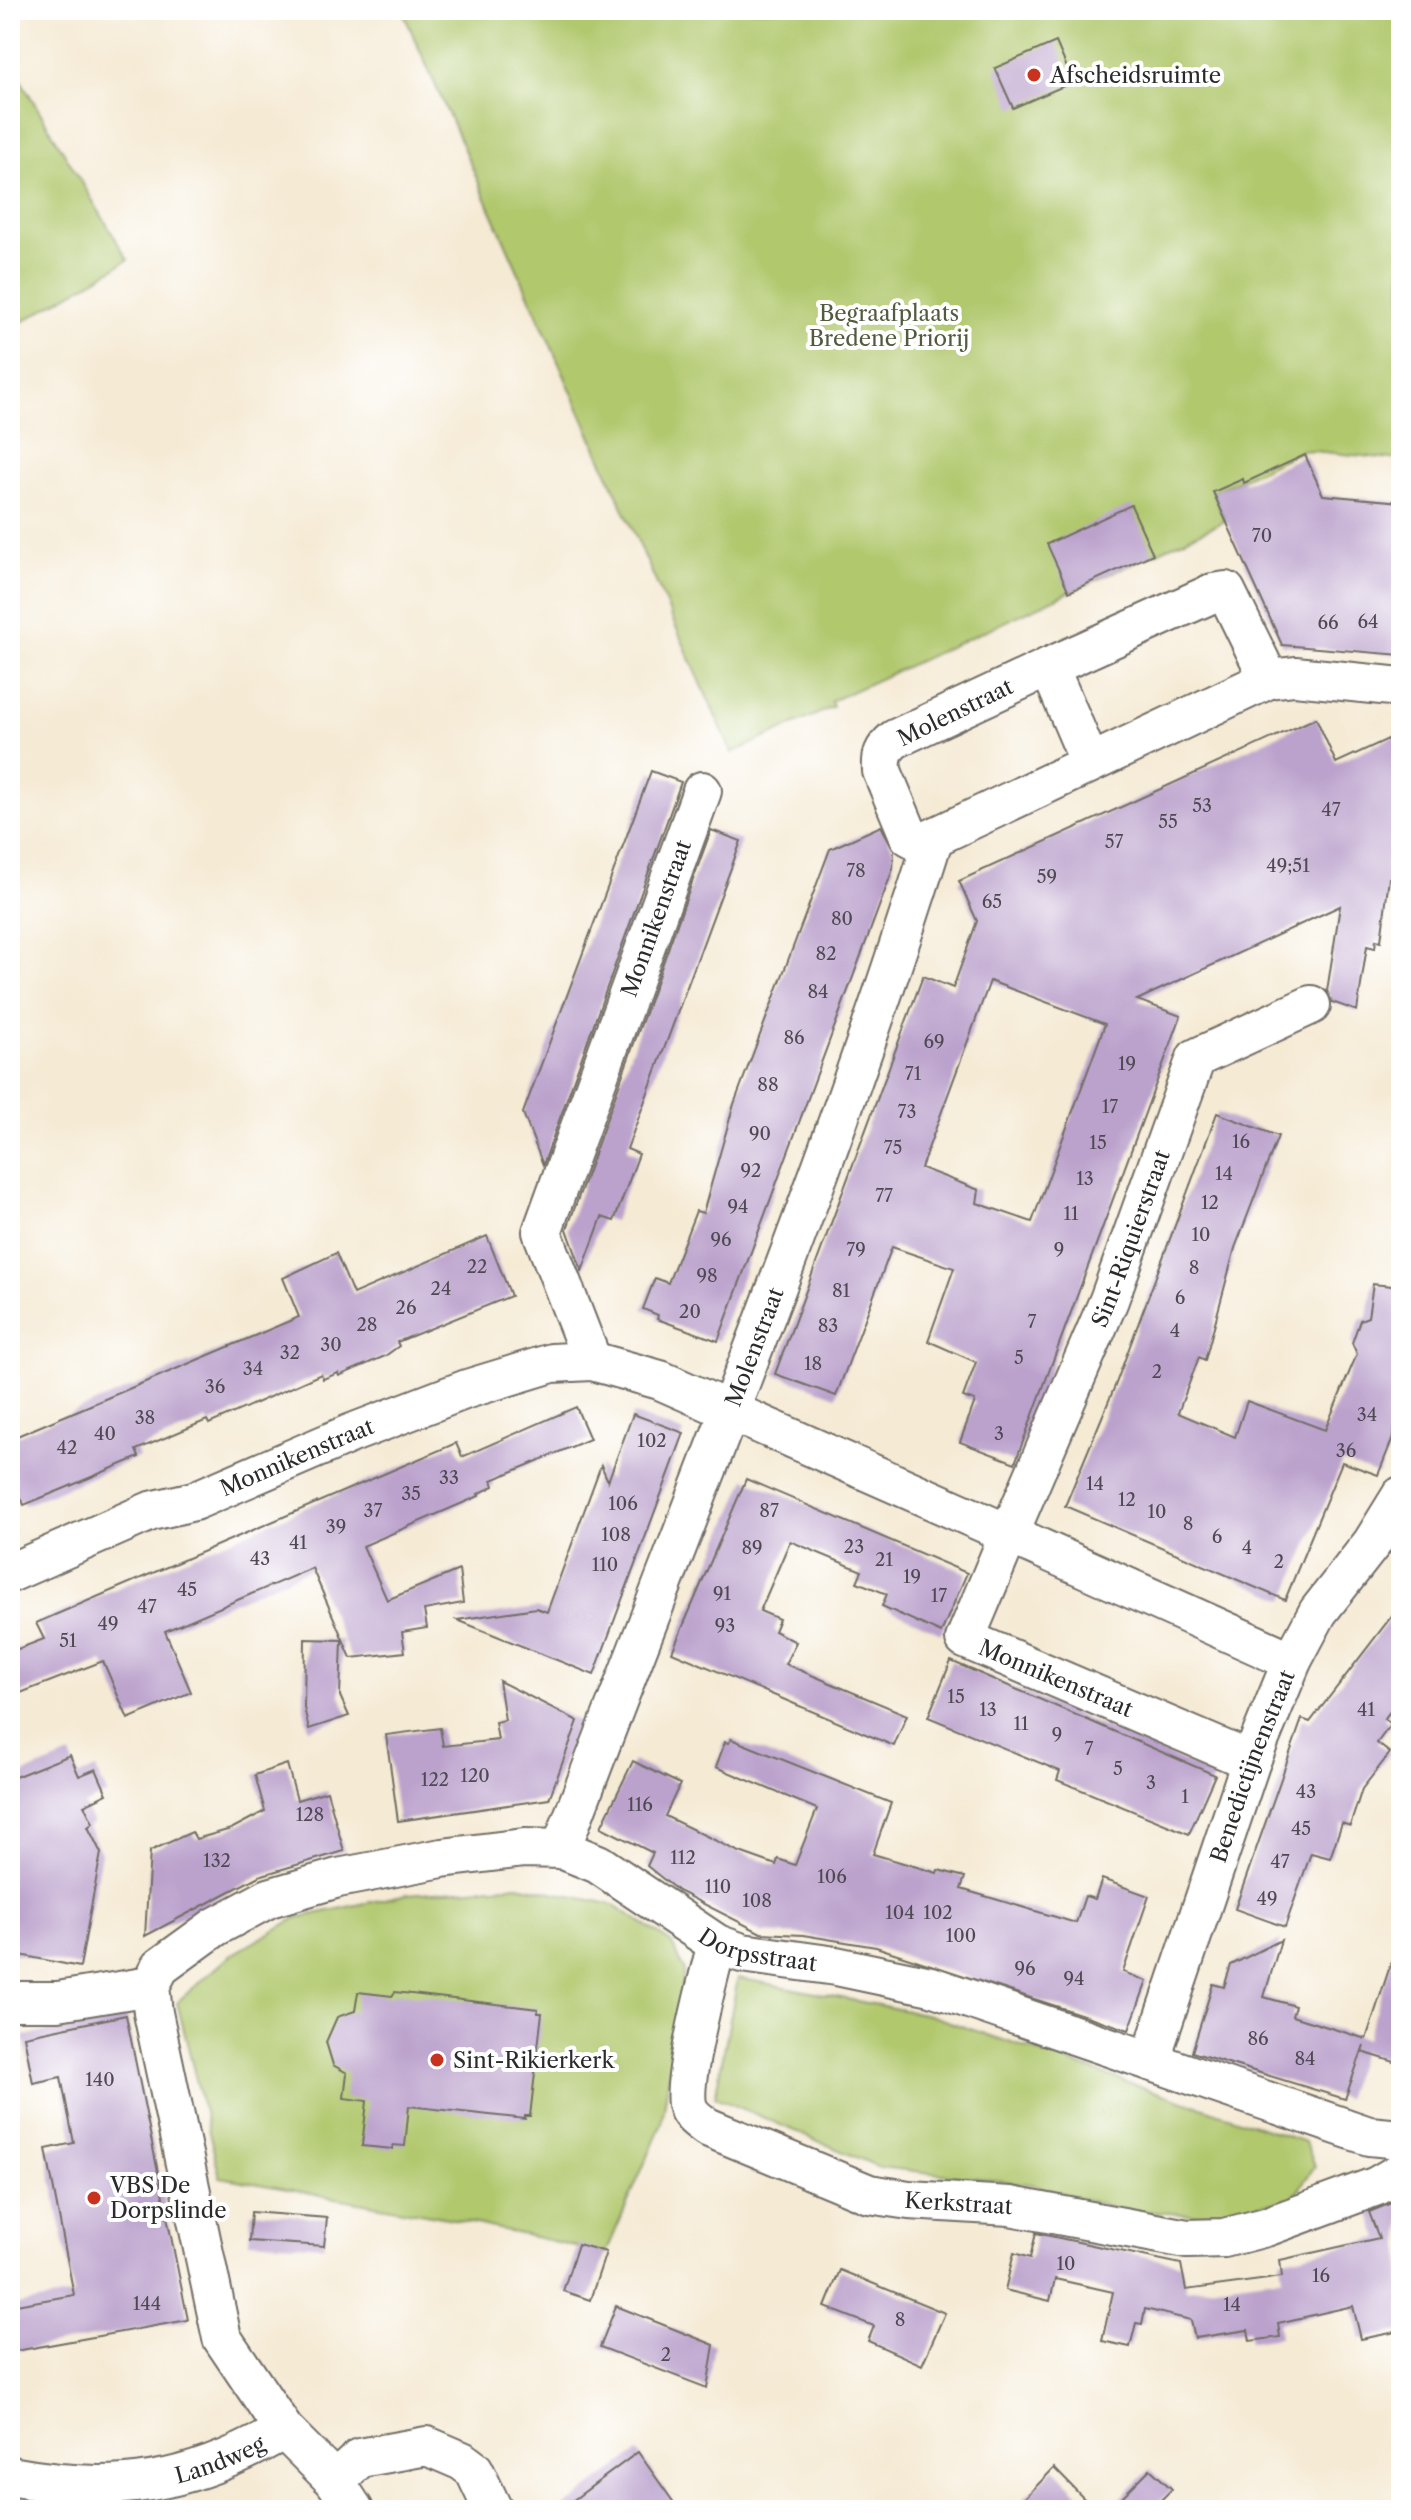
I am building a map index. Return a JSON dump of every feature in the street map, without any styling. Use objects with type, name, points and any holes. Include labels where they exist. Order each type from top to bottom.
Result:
[{"type":"street","name":"Molenstraat","points":[[933,840],[922,843],[909,836],[882,771],[883,750],[895,739],[1213,593],[1226,591],[1269,679]]},
{"type":"street","points":[[1049,667],[1090,763]]},
{"type":"street","points":[[933,840],[1269,679],[1295,676],[1401,687]]},
{"type":"street","name":"Monnikenstraat","points":[[592,1361],[542,1232],[702,791]]},
{"type":"street","name":"Molenstraat","points":[[561,1849],[762,1328],[876,1013],[933,840]]},
{"type":"street","name":"Sint-Riquierstraat","points":[[1009,1534],[1109,1300],[1196,1058],[1311,1005]]},
{"type":"street","name":"Monnikenstraat","points":[[10,1573],[151,1511],[194,1501],[352,1433],[467,1389],[552,1363],[592,1361],[660,1380],[1292,1661]]},
{"type":"street","name":"Benedictijnenstraat","points":[[1150,2061],[1251,1761],[1292,1661],[1318,1612],[1372,1543],[1401,1496]]},
{"type":"street","name":"Monnikenstraat","points":[[1009,1534],[965,1639],[1251,1761]]},
{"type":"street","name":"Dorpsstraat","points":[[150,1986],[168,1959],[215,1927],[269,1898],[338,1878],[442,1858],[524,1848],[561,1849],[598,1864],[717,1944],[742,1953],[836,1966],[931,1986],[1369,2136],[1401,2139]]},
{"type":"street","name":"Kerkstraat","points":[[717,1944],[706,1980],[687,2094],[691,2113],[707,2127],[869,2194],[1010,2206],[1143,2234],[1212,2238],[1295,2217],[1377,2186],[1401,2172]]},
{"type":"street","points":[[10,2001],[58,2001],[150,1986],[162,2057],[222,2338],[239,2369],[284,2430],[345,2496],[360,2458],[427,2446],[462,2461],[474,2470],[493,2510]]},
{"type":"street","name":"Landweg","points":[[10,2476],[127,2487],[165,2481],[252,2448],[284,2430]]},
{"type":"green space","name":"Begraafplaats Bredene Priorij","points":[[402,10],[1401,10],[1401,460],[1303,450],[1213,492],[1225,521],[831,701],[833,707],[732,753]]},
{"type":"green space","points":[[10,62],[128,260],[10,329]]},
{"type":"green space","points":[[518,1885],[614,1905],[671,1942],[684,1970],[662,2123],[606,2253],[453,2219],[220,2177],[177,2002],[230,1956],[296,1918],[408,1894]]},
{"type":"green space","points":[[738,1978],[929,2015],[1305,2142],[1315,2166],[1292,2199],[1196,2215],[1124,2210],[1030,2184],[879,2167],[715,2097]]},
{"type":"building","name":"Afscheidsruimte","points":[[1056,42],[1073,82],[1013,108],[995,68]]},
{"type":"building","points":[[1305,455],[1323,495],[1401,502],[1401,655],[1282,645],[1213,492],[1243,479],[1244,483]]},
{"type":"building","points":[[1131,505],[1153,554],[1069,592],[1047,544]]},
{"type":"building","points":[[1316,718],[1336,763],[1401,733],[1401,877],[1389,878],[1381,941],[1376,940],[1375,948],[1367,946],[1357,1011],[1332,1002],[1327,991],[1340,906],[1137,1000],[1181,1016],[1015,1463],[960,1442],[975,1401],[963,1397],[976,1362],[928,1341],[954,1268],[892,1247],[836,1396],[775,1374],[923,976],[953,988],[977,921],[959,881]],"holes":[[[990,981],[1105,1024],[1032,1222],[977,1203],[979,1190],[921,1168]]]},
{"type":"building","points":[[651,771],[681,782],[543,1165],[523,1113]]},
{"type":"building","points":[[881,826],[894,850],[893,869],[718,1341],[657,1319],[658,1315],[643,1309],[655,1278],[668,1283],[696,1211],[703,1213],[734,1104],[830,849]]},
{"type":"building","points":[[711,830],[741,841],[627,1149],[639,1154],[614,1221],[602,1217],[582,1271],[567,1229]]},
{"type":"building","points":[[1217,1113],[1278,1136],[1235,1248],[1205,1360],[1199,1357],[1178,1413],[1235,1437],[1247,1401],[1325,1430],[1357,1354],[1352,1343],[1360,1320],[1368,1317],[1373,1284],[1401,1287],[1401,1405],[1392,1440],[1378,1475],[1342,1462],[1285,1600],[1065,1506],[1115,1386]]},
{"type":"building","points":[[487,1236],[511,1296],[397,1342],[399,1346],[385,1356],[339,1376],[338,1373],[323,1379],[321,1374],[209,1424],[207,1420],[136,1450],[139,1457],[24,1505],[22,1500],[10,1505],[10,1439],[299,1317],[283,1278],[336,1253],[353,1294]]},
{"type":"building","points":[[576,1407],[590,1439],[492,1480],[494,1486],[479,1496],[363,1546],[387,1600],[459,1570],[463,1603],[424,1610],[427,1628],[402,1632],[405,1652],[351,1658],[312,1568],[165,1631],[191,1692],[128,1719],[103,1661],[10,1697],[10,1652],[44,1639],[36,1623],[456,1443],[462,1457]]},
{"type":"building","points":[[633,1414],[684,1433],[594,1675],[457,1620],[536,1608],[547,1612],[601,1465],[608,1481]]},
{"type":"building","points":[[746,1479],[967,1573],[941,1633],[882,1606],[887,1594],[857,1582],[862,1571],[790,1541],[760,1611],[779,1619],[774,1631],[796,1642],[785,1664],[907,1715],[894,1746],[672,1652]]},
{"type":"building","points":[[1401,1604],[1401,1698],[1384,1719],[1391,1724],[1377,1743],[1390,1753],[1362,1789],[1350,1826],[1342,1823],[1330,1858],[1311,1853],[1285,1927],[1235,1909],[1302,1719],[1310,1722]]},
{"type":"building","points":[[305,1639],[342,1640],[340,1696],[349,1716],[309,1729],[304,1708]]},
{"type":"building","points":[[951,1661],[1215,1775],[1189,1834],[1057,1780],[1060,1771],[928,1717]]},
{"type":"building","points":[[499,1681],[578,1721],[549,1799],[398,1821],[386,1735],[440,1728],[443,1746],[498,1740],[495,1722],[505,1720]]},
{"type":"building","points":[[731,1739],[891,1803],[873,1854],[937,1873],[938,1870],[965,1877],[961,1889],[1076,1923],[1085,1896],[1095,1899],[1102,1879],[1149,1896],[1123,1972],[1147,1981],[1129,2030],[876,1947],[803,1935],[761,1933],[678,1891],[647,1866],[653,1853],[601,1827],[633,1761],[680,1784],[665,1816],[737,1851],[776,1865],[778,1859],[795,1865],[817,1809],[716,1767],[725,1742],[729,1743]]},
{"type":"building","points":[[70,1755],[79,1776],[96,1769],[107,1794],[84,1805],[93,1823],[88,1827],[101,1853],[80,1967],[10,1953],[10,1779]]},
{"type":"building","points":[[287,1764],[297,1800],[327,1791],[344,1851],[259,1876],[145,1936],[150,1851],[192,1832],[196,1839],[231,1829],[265,1811],[255,1775]]},
{"type":"building","points":[[1281,1940],[1264,1997],[1295,2006],[1292,2016],[1366,2039],[1395,1951],[1401,1952],[1401,2064],[1362,2052],[1364,2045],[1345,2099],[1192,2052],[1213,1984],[1224,1987],[1231,1965]]},
{"type":"building","name":"Sint-Rikierkerk","points":[[358,1992],[392,1996],[395,1992],[538,2009],[538,2013],[542,2013],[530,2116],[525,2116],[525,2119],[409,2106],[405,2146],[393,2145],[393,2149],[362,2146],[367,2101],[344,2098],[347,2073],[333,2065],[326,2042],[337,2017],[355,2011]]},
{"type":"building","points":[[126,2015],[188,2320],[10,2352],[10,2306],[74,2295],[46,2149],[74,2143],[61,2077],[33,2083],[24,2036]]},
{"type":"building","points":[[1401,2199],[1401,2331],[1361,2339],[1353,2306],[1278,2323],[1280,2337],[1250,2341],[1248,2330],[1195,2338],[1191,2320],[1145,2309],[1142,2324],[1136,2323],[1130,2347],[1102,2341],[1113,2292],[1055,2279],[1050,2301],[1005,2290],[1014,2253],[1030,2258],[1036,2233],[1181,2264],[1186,2290],[1282,2277],[1280,2260],[1379,2238],[1369,2212]]},
{"type":"building","points":[[251,2212],[327,2218],[324,2246],[249,2241]]},
{"type":"building","points":[[578,2244],[606,2252],[590,2300],[563,2291]]},
{"type":"building","points":[[840,2270],[945,2313],[922,2365],[868,2341],[874,2326],[825,2307]]},
{"type":"building","points":[[616,2306],[714,2345],[707,2388],[600,2347]]},
{"type":"building","points":[[638,2452],[679,2510],[560,2510]]},
{"type":"building","points":[[1054,2468],[1095,2510],[1013,2510]]},
{"type":"building","points":[[1150,2469],[1172,2489],[1151,2510],[1109,2510]]},
{"type":"place","name":"Afscheidsruimte","points":[[1034,75]]},
{"type":"place","name":"Sint-Rikierkerk","points":[[437,2060]]},
{"type":"place","name":"VBS De Dorpslinde","points":[[94,2198]]}]
